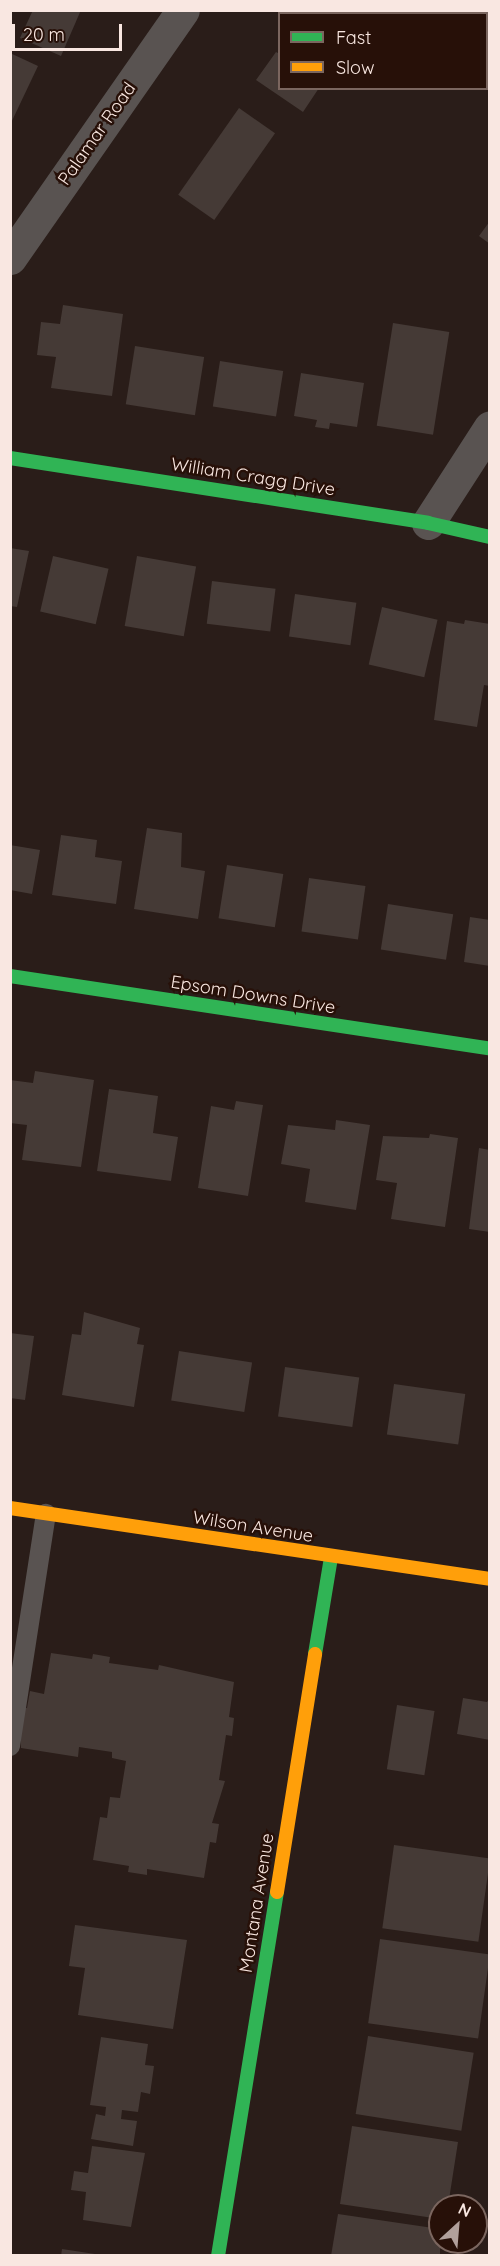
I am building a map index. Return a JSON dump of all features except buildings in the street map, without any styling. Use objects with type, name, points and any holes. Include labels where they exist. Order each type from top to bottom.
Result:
[{"type":"street","name":"Palamar Road","points":[[10,258],[183,10]]},
{"type":"street","points":[[428,523],[489,428]]},
{"type":"street","name":"William Cragg Drive","points":[[10,458],[428,523],[489,537]]},
{"type":"street","name":"Epsom Downs Drive","points":[[10,976],[489,1049]]},
{"type":"street","name":"Wilson Avenue","points":[[10,1508],[489,1580]]},
{"type":"street","name":"Montana Avenue","points":[[218,2256],[331,1557]]},
{"type":"lane","points":[[10,1746],[46,1514]]},
{"type":"traffic: fast","points":[[10,458],[428,523],[490,537]]},
{"type":"traffic: fast","points":[[10,976],[490,1049]]},
{"type":"traffic: fast","points":[[315,1654],[331,1557]]},
{"type":"traffic: fast","points":[[218,2256],[277,1892]]},
{"type":"traffic: slow","points":[[10,1508],[490,1579]]},
{"type":"traffic: slow","points":[[277,1892],[315,1654]]}]
